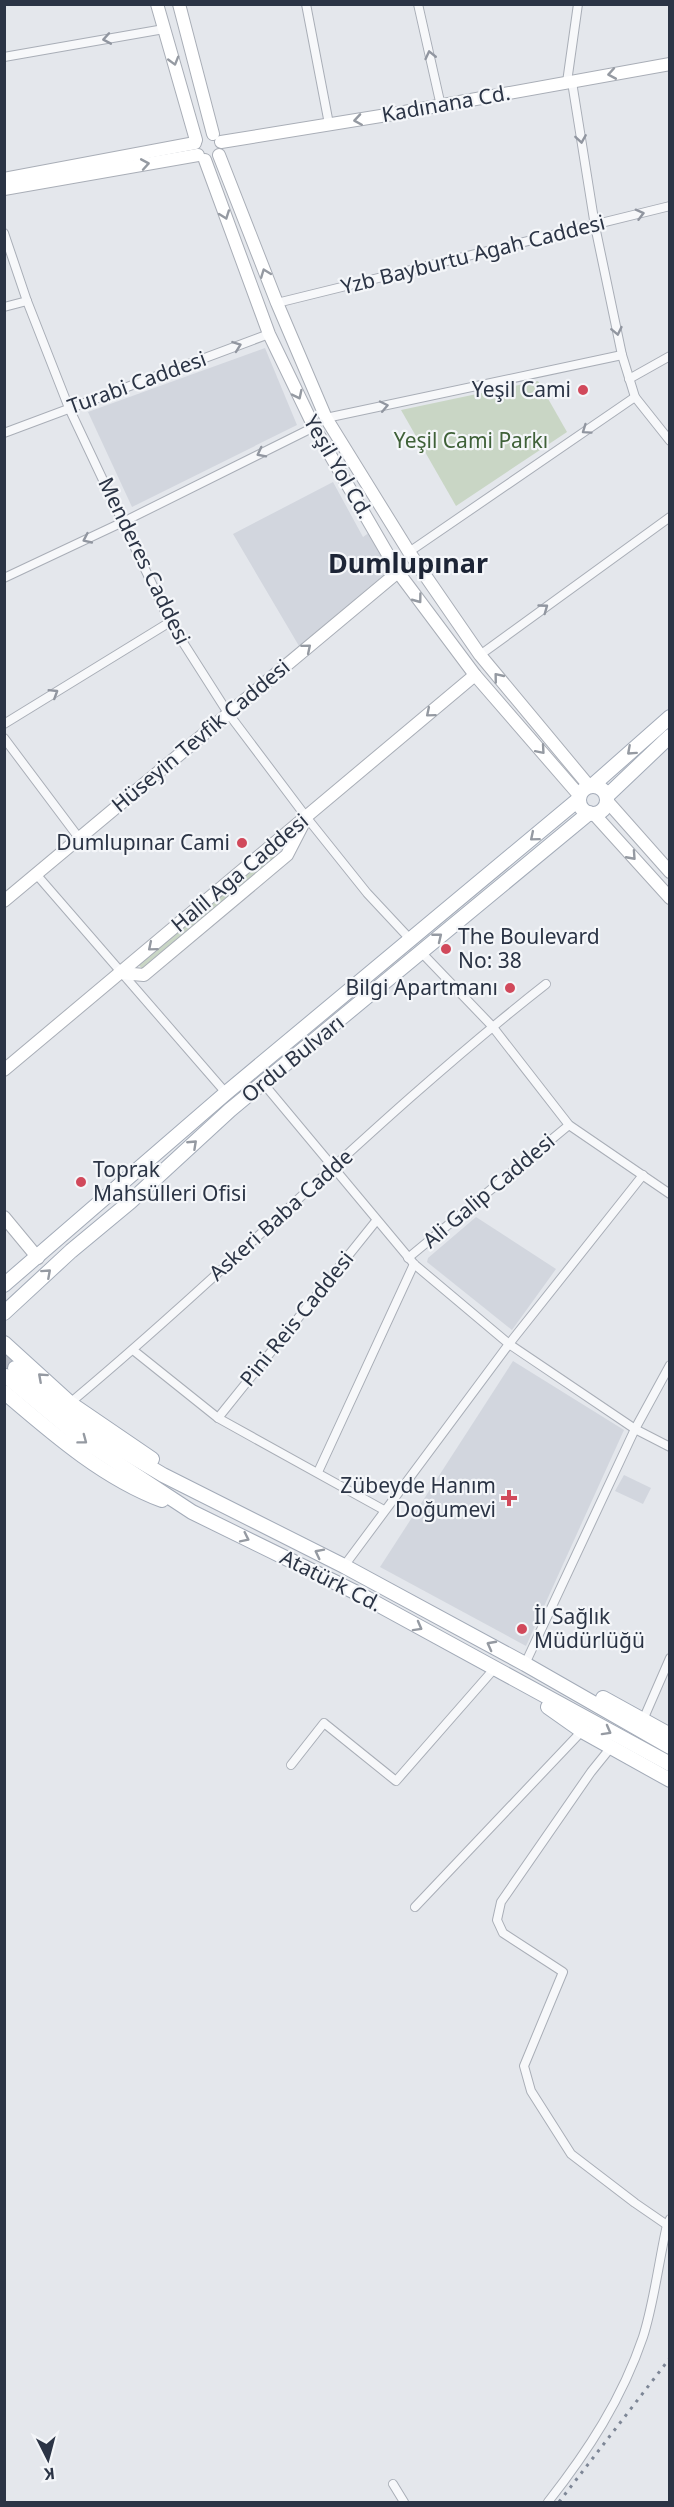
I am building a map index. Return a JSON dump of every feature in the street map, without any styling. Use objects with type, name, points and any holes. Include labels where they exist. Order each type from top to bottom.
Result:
[{"type":"main road","name":"Ordu Bulvarı","points":[[4,1285],[38,1258],[226,1093],[585,791],[669,717]]},
{"type":"main road","name":"Ordu Bulvarı","points":[[4,1313],[230,1110],[420,951],[592,814],[603,810],[607,799],[669,736]]},
{"type":"main road","points":[[592,814],[581,808],[585,791],[602,788],[607,799]]},
{"type":"main road","points":[[4,1343],[10,1363],[208,1497]]},
{"type":"main road","name":"Atatürk Cd.","points":[[10,1363],[50,1400],[103,1439],[163,1475],[344,1566],[525,1664],[669,1747]]},
{"type":"main road","name":"Atatürk Cd.","points":[[10,1363],[84,1441],[192,1512],[359,1594],[494,1669],[668,1776]]},
{"type":"main road","points":[[4,1392],[64,1443],[142,1493],[192,1512]]},
{"type":"main road","points":[[525,1664],[566,1678],[669,1735]]},
{"type":"main road","points":[[494,1669],[582,1731],[668,1776]]},
{"type":"street","name":"Yeşil Yol Cd.","points":[[158,4],[198,149],[269,334],[314,427],[398,572],[475,675],[585,791]]},
{"type":"street","name":"Yeşil Yol Cd.","points":[[179,4],[218,143],[277,303],[326,418],[409,552],[480,655],[585,791]]},
{"type":"street","points":[[306,4],[329,124]]},
{"type":"street","points":[[418,4],[441,106]]},
{"type":"street","points":[[578,4],[569,82],[595,226],[622,355],[635,397],[669,441]]},
{"type":"street","points":[[4,57],[164,29]]},
{"type":"street","name":"Kadınana Cd.","points":[[218,143],[441,106],[669,64]]},
{"type":"street","points":[[4,179],[198,149],[213,159],[218,143],[203,134],[198,149]]},
{"type":"street","points":[[4,189],[198,149]]},
{"type":"street","name":"Yzb Bayburtu Agah Caddesi","points":[[277,303],[669,206]]},
{"type":"street","name":"Menderes Caddesi","points":[[4,233],[27,301],[69,408],[170,622],[228,713],[307,818],[367,893],[410,939]]},
{"type":"street","points":[[4,307],[27,301]]},
{"type":"street","name":"Turabi Caddesi","points":[[4,433],[269,334]]},
{"type":"street","points":[[326,418],[622,355]]},
{"type":"street","points":[[629,379],[669,356]]},
{"type":"street","points":[[409,552],[635,397]]},
{"type":"street","points":[[4,578],[314,427]]},
{"type":"street","points":[[480,655],[669,517]]},
{"type":"street","name":"Hüseyin Tevfik Caddesi","points":[[4,901],[398,572]]},
{"type":"street","points":[[4,724],[170,622]]},
{"type":"street","name":"Halil Aga Caddesi","points":[[4,1070],[475,675]]},
{"type":"street","points":[[4,738],[79,838]]},
{"type":"street","points":[[607,799],[669,872]]},
{"type":"street","points":[[592,814],[669,898]]},
{"type":"street","points":[[36,874],[226,1093]]},
{"type":"street","points":[[420,951],[492,1026],[568,1125],[669,1194]]},
{"type":"street","name":"Askeri Baba Cadde","points":[[70,1403],[133,1350],[332,1167],[492,1026],[546,984]]},
{"type":"street","points":[[263,1083],[411,1261],[509,1344],[635,1429],[669,1447]]},
{"type":"street","name":"Ali Galip Caddesi","points":[[411,1261],[568,1125]]},
{"type":"street","points":[[344,1566],[509,1344],[643,1175]]},
{"type":"street","points":[[4,1217],[38,1258]]},
{"type":"street","name":"Pini Reis Caddesi","points":[[219,1418],[376,1221]]},
{"type":"street","points":[[318,1472],[411,1261]]},
{"type":"street","points":[[133,1350],[219,1418],[384,1510]]},
{"type":"street","points":[[525,1664],[635,1429],[669,1365]]},
{"type":"street","points":[[643,1720],[669,1658]]},
{"type":"street","points":[[291,1765],[324,1723],[396,1781],[494,1669]]},
{"type":"street","points":[[415,1906],[582,1731]]},
{"type":"street","points":[[548,2502],[580,2460],[609,2415],[628,2375],[644,2335],[668,2222],[635,2204],[571,2154],[531,2091],[524,2066],[563,1972],[503,1933],[496,1920],[501,1902],[591,1772],[612,1746]]},
{"type":"street","points":[[393,2484],[405,2502]]},
{"type":"shaded area","points":[[265,348],[297,425],[132,507],[88,412]]},
{"type":"shaded area","points":[[333,482],[363,537],[370,532],[391,569],[299,646],[233,534]]},
{"type":"shaded area","points":[[476,1217],[556,1269],[512,1330],[427,1262],[428,1258]]},
{"type":"shaded area","name":"Zübeyde Hanım Doğumevi","points":[[513,1361],[624,1430],[526,1646],[380,1567]]},
{"type":"shaded area","points":[[624,1475],[651,1488],[643,1504],[615,1491]]},
{"type":"green space","name":"Yeşil Cami Parkı","points":[[538,381],[567,432],[456,506],[401,410]]},
{"type":"green space","points":[[269,849],[277,863],[146,973],[135,961]]},
{"type":"tunnel","points":[[4,1357],[15,1368]]},
{"type":"railway","points":[[559,2502],[670,2358]]},
{"type":"place","name":"Yeşil Cami","points":[[583,390]]},
{"type":"place","name":"Dumlupınar Cami","points":[[242,843]]},
{"type":"place","name":"The Boulevard No: 38","points":[[446,949]]},
{"type":"place","name":"Bilgi Apartmanı","points":[[510,988]]},
{"type":"place","name":"Toprak Mahsülleri Ofisi","points":[[81,1182]]},
{"type":"place","name":"Zübeyde Hanım Doğumevi","points":[[509,1498]]},
{"type":"place","name":"İl Sağlık Müdürlüğü","points":[[522,1629]]},
{"type":"district","name":"Dumlupınar","points":[[408,564]]}]
